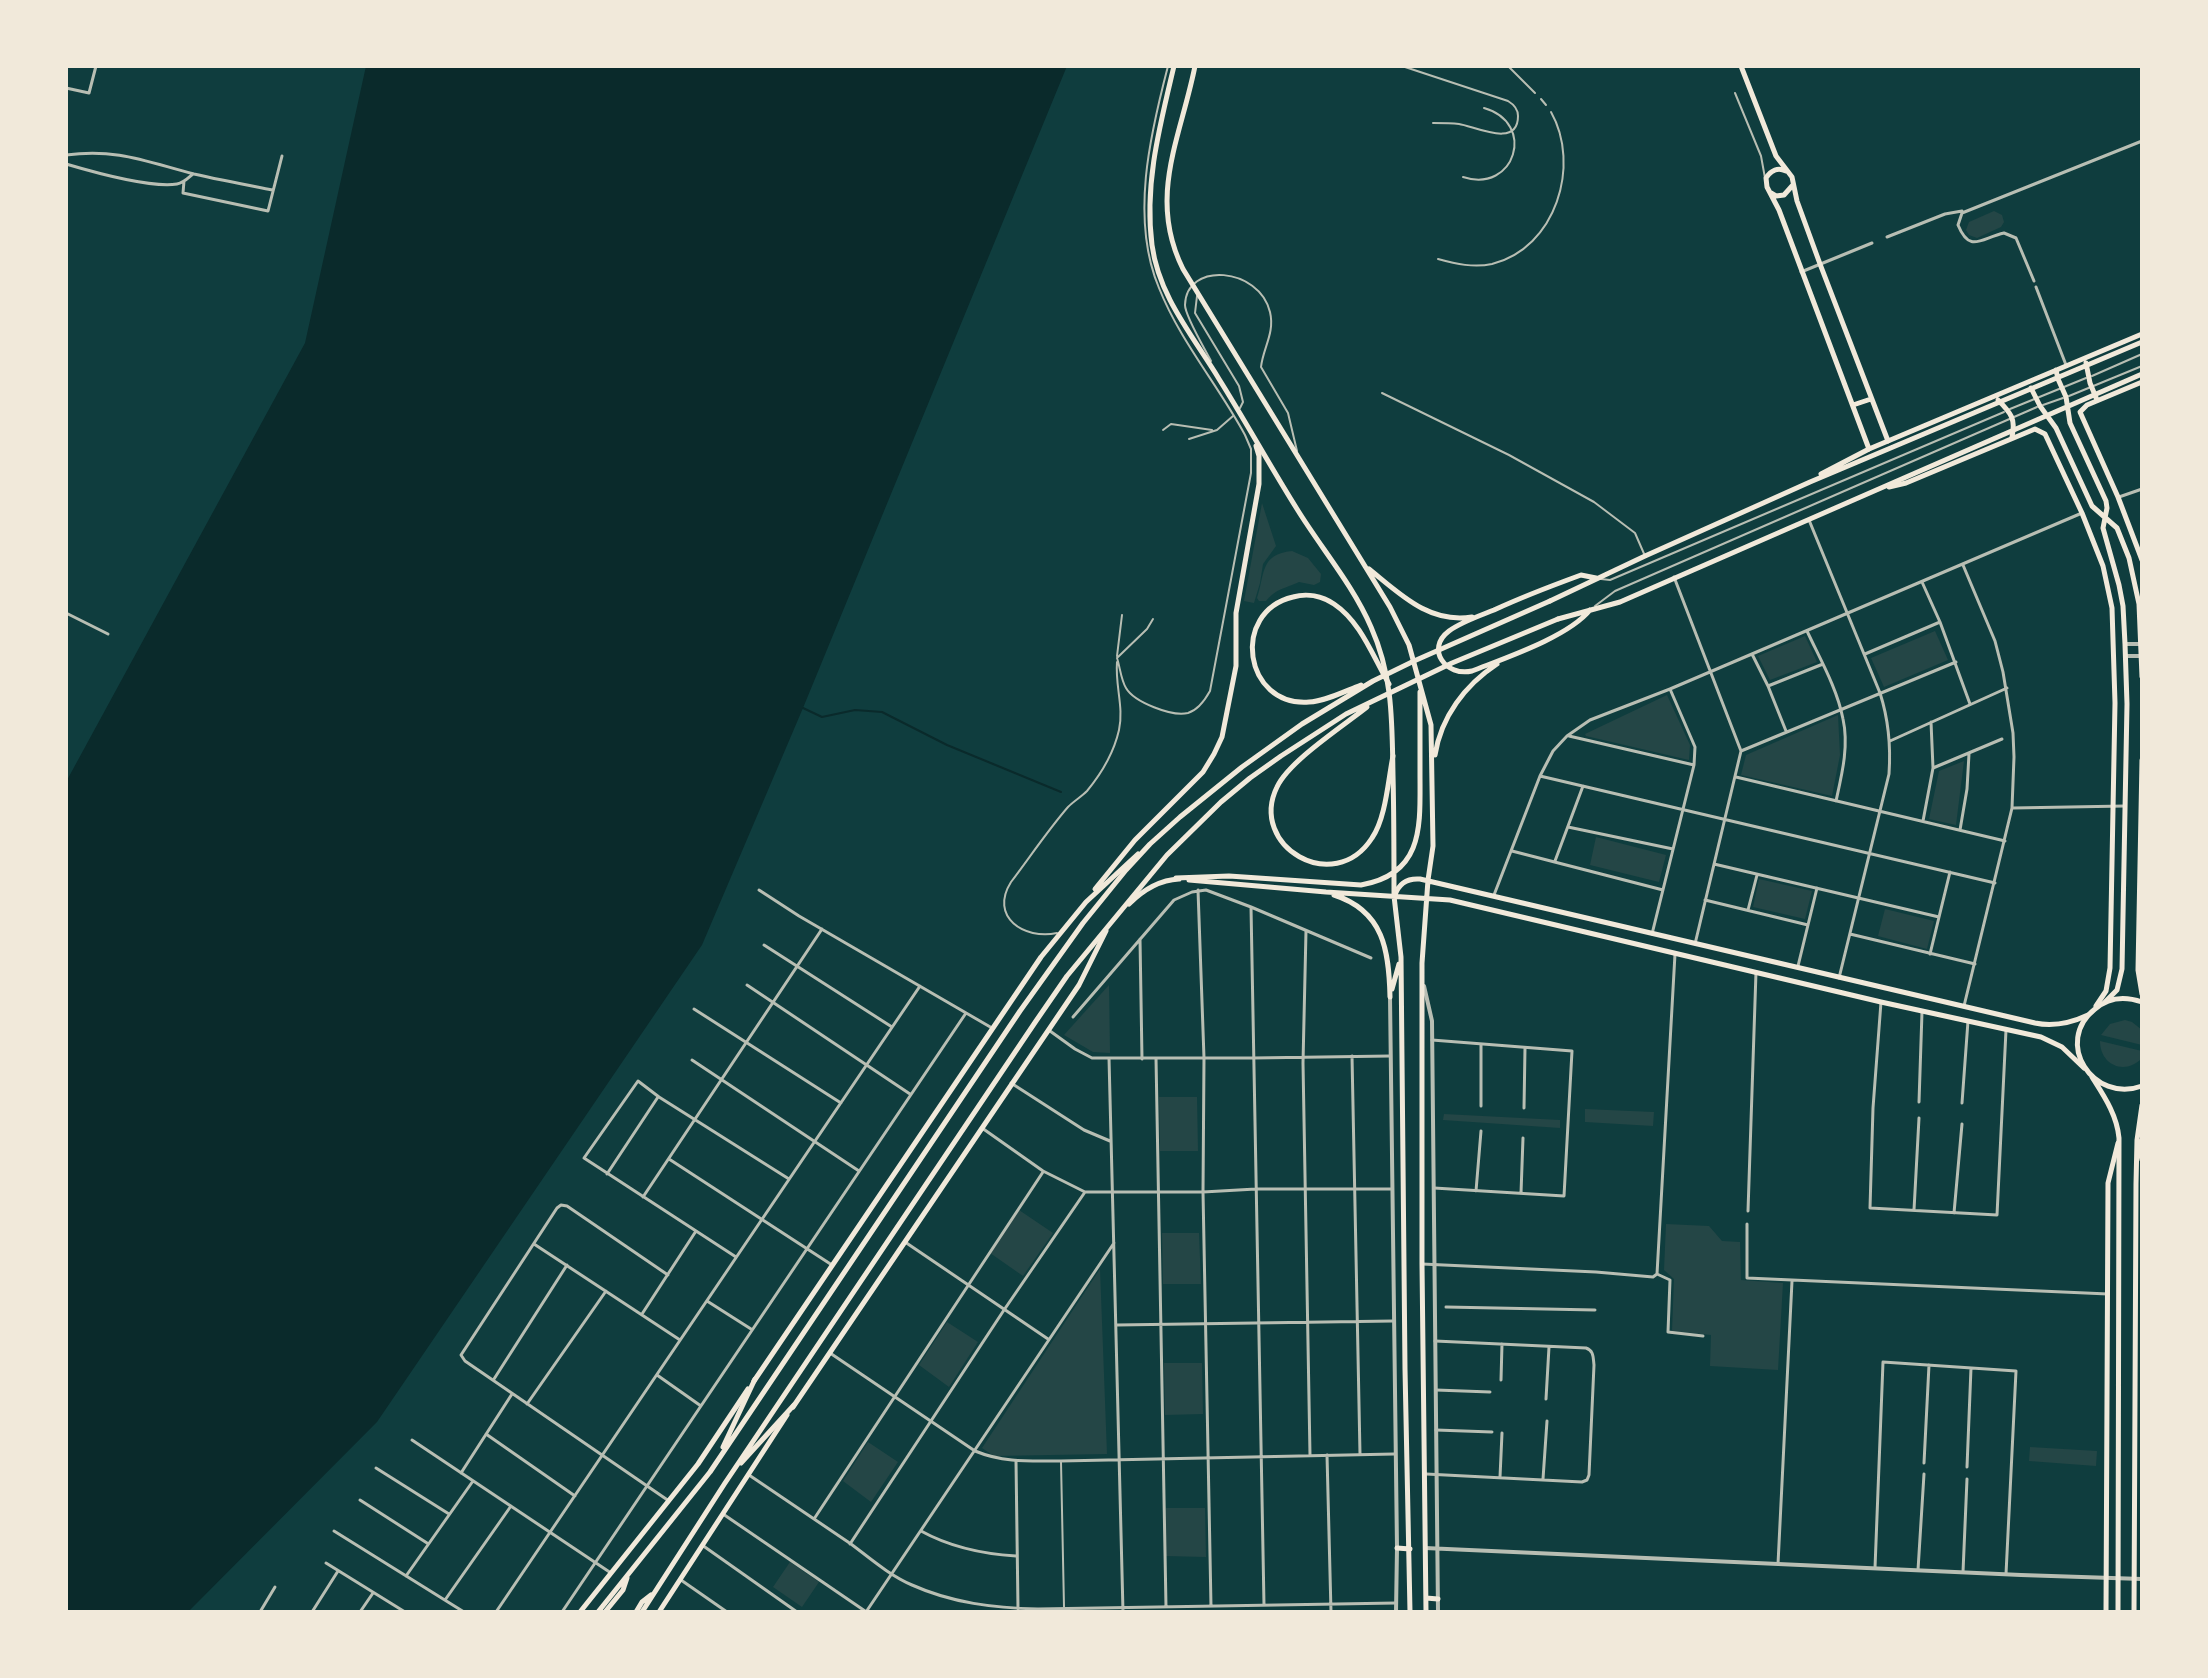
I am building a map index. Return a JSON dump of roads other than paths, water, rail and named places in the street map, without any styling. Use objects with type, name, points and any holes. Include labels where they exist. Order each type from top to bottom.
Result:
[{"type":"main road","points":[[1171,66],[1149,188],[1152,250],[1164,288],[1236,412],[1361,606],[1383,659],[1389,684],[1392,708],[1394,896],[1401,957],[1410,1612]]},
{"type":"main road","points":[[1195,66],[1172,151],[1167,188],[1174,246],[1183,269],[1401,627],[1421,683],[1433,738],[1433,846],[1422,963],[1426,1612]]},
{"type":"main road","points":[[1741,66],[1776,156],[1793,181],[1820,264],[1888,441]]},
{"type":"main road","points":[[1789,173],[1776,169],[1768,174],[1766,183],[1872,452]]},
{"type":"main road","points":[[1769,191],[1776,196],[1784,195],[1791,190],[1793,181]]},
{"type":"main road","points":[[1872,452],[1888,441],[2142,334]]},
{"type":"main road","points":[[1389,684],[1351,619],[1328,600],[1303,595],[1286,599],[1270,609],[1257,625],[1252,651],[1256,669],[1272,691],[1288,700],[1318,701],[1373,681],[1414,661],[1550,601],[1596,578],[1810,482],[1872,452],[2142,342]]},
{"type":"main road","points":[[2087,358],[2091,387],[2097,400]]},
{"type":"main road","points":[[1394,896],[1406,880],[1428,880],[2044,1025],[2063,1024],[2105,1002],[2117,990],[2122,969],[2127,704],[2123,606],[2103,528],[2106,501],[2070,423],[2066,397],[2056,370]]},
{"type":"main road","points":[[639,1612],[1067,976],[1193,827],[1240,786],[1335,720],[1452,663],[1558,619],[1620,602],[2142,374]]},
{"type":"main road","points":[[2025,382],[2056,428],[2092,506],[2117,528],[2129,558],[2139,604],[2142,677]]},
{"type":"main road","points":[[2142,382],[2097,400],[2082,409],[2081,418],[2118,497],[2142,560]]},
{"type":"main road","points":[[1993,396],[2013,417],[2012,437]]},
{"type":"main road","points":[[1853,405],[1871,399]]},
{"type":"main road","points":[[1879,489],[1906,483],[2031,429],[2042,431],[2082,513],[2103,566],[2112,608],[2115,703],[2110,968],[2106,991],[2080,1030],[2080,1058],[2087,1071]]},
{"type":"main road","points":[[580,1612],[698,1464],[1036,963],[1135,840],[1203,772],[1214,754],[1222,737],[1236,666],[1236,613],[1259,484],[1259,456],[1254,437]]},
{"type":"main road","points":[[1365,566],[1406,600],[1426,611],[1451,618],[1481,615]]},
{"type":"main road","points":[[1590,609],[1583,618],[1561,633],[1464,673],[1444,664],[1439,653],[1441,640],[1449,631],[1481,615],[1581,575],[1596,578]]},
{"type":"main road","points":[[1433,772],[1437,745],[1447,717],[1472,685],[1505,658]]},
{"type":"main road","points":[[1086,902],[1210,791],[1275,743],[1373,681]]},
{"type":"main road","points":[[1120,913],[1146,890],[1176,878],[1229,876],[1361,885],[1378,881],[1396,869],[1412,851],[1418,835],[1421,683]]},
{"type":"main road","points":[[1377,699],[1284,776],[1274,793],[1271,809],[1274,827],[1282,841],[1297,856],[1316,864],[1335,865],[1359,853],[1376,831],[1393,756]]},
{"type":"main road","points":[[2142,760],[2138,982],[2142,994]]},
{"type":"main road","points":[[598,1612],[714,1465],[1020,1011],[1083,923],[1150,844]]},
{"type":"main road","points":[[1176,878],[1326,892],[1426,897],[1496,909],[2006,1030],[2052,1042],[2070,1053],[2092,1077],[2118,1126],[2118,1612]]},
{"type":"main road","points":[[1326,892],[1361,909],[1380,933],[1389,964],[1390,997]]},
{"type":"main road","points":[[659,1612],[794,1405],[1084,976],[1110,925]]},
{"type":"main road","points":[[1390,997],[1401,957]]},
{"type":"main road","points":[[2105,1002],[2124,998],[2142,1002]]},
{"type":"main road","points":[[2092,1077],[2105,1086],[2120,1090],[2142,1086]]},
{"type":"main road","points":[[2134,1612],[2139,1391],[2137,1140],[2142,1105]]},
{"type":"main road","points":[[2106,1612],[2108,1183],[2119,1138]]},
{"type":"main road","points":[[2137,1140],[2142,1160]]},
{"type":"main road","points":[[1394,1370],[1405,1369]]},
{"type":"main road","points":[[714,1465],[755,1379]]},
{"type":"main road","points":[[730,1476],[794,1405]]},
{"type":"main road","points":[[1397,1548],[1410,1549]]},
{"type":"main road","points":[[605,1612],[623,1590],[629,1573]]},
{"type":"main road","points":[[1426,1598],[1438,1599]]},
{"type":"street","points":[[66,88],[89,93],[96,66]]},
{"type":"street","points":[[1887,237],[1945,214],[1966,210],[2142,141]]},
{"type":"street","points":[[66,155],[112,154],[142,158],[193,174],[273,190]]},
{"type":"street","points":[[184,181],[183,193],[268,211],[282,156]]},
{"type":"street","points":[[66,164],[141,182],[176,184],[193,174]]},
{"type":"street","points":[[1966,210],[1958,220],[1963,237],[1974,243],[2008,233],[2016,238],[2034,281]]},
{"type":"street","points":[[1801,272],[1872,243]]},
{"type":"street","points":[[2036,287],[2066,366]]},
{"type":"street","points":[[2118,497],[2142,489]]},
{"type":"street","points":[[1494,895],[1540,776],[1553,751],[1567,736],[1590,720],[1670,689],[2082,513]]},
{"type":"street","points":[[1808,519],[1880,693],[1890,741],[1889,774],[1839,978]]},
{"type":"street","points":[[1963,565],[1995,641],[2007,688],[2013,733],[2012,808],[1964,1006]]},
{"type":"street","points":[[1674,577],[1741,751],[1695,944]]},
{"type":"street","points":[[1922,582],[1970,704]]},
{"type":"street","points":[[66,613],[108,634]]},
{"type":"street","points":[[1865,654],[1940,622]]},
{"type":"street","points":[[1807,631],[1843,718],[1845,760],[1836,801]]},
{"type":"street","points":[[2125,644],[2141,644]]},
{"type":"street","points":[[1752,654],[1786,731]]},
{"type":"street","points":[[2125,656],[2142,656]]},
{"type":"street","points":[[1741,751],[1956,662]]},
{"type":"street","points":[[1768,686],[1823,664]]},
{"type":"street","points":[[1890,741],[2007,688]]},
{"type":"street","points":[[1652,934],[1694,765],[1695,747],[1670,689]]},
{"type":"street","points":[[1923,821],[1933,768],[1931,722]]},
{"type":"street","points":[[1567,736],[1694,765]]},
{"type":"street","points":[[1933,768],[2002,739]]},
{"type":"street","points":[[1960,830],[1969,754]]},
{"type":"street","points":[[1540,776],[1995,883]]},
{"type":"street","points":[[1735,777],[2005,841]]},
{"type":"street","points":[[1555,862],[1583,786]]},
{"type":"street","points":[[2012,808],[2125,806]]},
{"type":"street","points":[[1568,827],[1673,849]]},
{"type":"street","points":[[1510,851],[1663,890]]},
{"type":"street","points":[[1714,864],[1939,917]]},
{"type":"street","points":[[1930,954],[1950,872]]},
{"type":"street","points":[[1748,910],[1757,874]]},
{"type":"street","points":[[1798,968],[1817,888]]},
{"type":"street","points":[[759,890],[992,1028]]},
{"type":"street","points":[[1198,890],[1204,1058],[1203,1192],[1211,1606]]},
{"type":"street","points":[[1073,1017],[1174,900],[1198,890],[1206,890],[1251,907],[1371,958]]},
{"type":"street","points":[[1705,900],[1808,925]]},
{"type":"street","points":[[1251,907],[1264,1605]]},
{"type":"street","points":[[643,1197],[822,929]]},
{"type":"street","points":[[1306,931],[1304,1189],[1310,1456]]},
{"type":"street","points":[[1849,934],[1975,964]]},
{"type":"street","points":[[1140,939],[1142,1059]]},
{"type":"street","points":[[764,945],[892,1027]]},
{"type":"street","points":[[1657,1274],[1676,952]]},
{"type":"street","points":[[1422,963],[1432,1021],[1438,1612]]},
{"type":"street","points":[[1748,1211],[1756,972]]},
{"type":"street","points":[[747,985],[911,1094]]},
{"type":"street","points":[[496,1612],[920,986]]},
{"type":"street","points":[[1390,997],[1396,1612]]},
{"type":"street","points":[[1881,1002],[1870,1208],[1997,1215],[2006,1030]]},
{"type":"street","points":[[694,1009],[841,1103]]},
{"type":"street","points":[[1919,1102],[1922,1012]]},
{"type":"street","points":[[562,1612],[966,1013]]},
{"type":"street","points":[[1962,1103],[1968,1021]]},
{"type":"street","points":[[1047,1029],[1092,1058],[1390,1056]]},
{"type":"street","points":[[1432,1040],[1572,1051],[1564,1196],[1434,1188]]},
{"type":"street","points":[[1481,1044],[1481,1106]]},
{"type":"street","points":[[1524,1108],[1525,1048]]},
{"type":"street","points":[[1352,1056],[1360,1454]]},
{"type":"street","points":[[1109,1058],[1122,1610]]},
{"type":"street","points":[[1156,1058],[1166,1606]]},
{"type":"street","points":[[692,1060],[859,1171]]},
{"type":"street","points":[[736,1257],[584,1158],[638,1081],[789,1179]]},
{"type":"street","points":[[1011,1083],[1084,1130],[1110,1141]]},
{"type":"street","points":[[607,1174],[659,1097]]},
{"type":"street","points":[[1914,1210],[1919,1118]]},
{"type":"street","points":[[1954,1213],[1962,1124]]},
{"type":"street","points":[[981,1128],[1043,1171],[1085,1192],[1391,1189]]},
{"type":"street","points":[[1476,1191],[1481,1131]]},
{"type":"street","points":[[1521,1193],[1523,1138]]},
{"type":"street","points":[[669,1159],[832,1265]]},
{"type":"street","points":[[814,1519],[1043,1171]]},
{"type":"street","points":[[850,1544],[1085,1192]]},
{"type":"street","points":[[668,1275],[567,1206],[561,1205],[461,1352],[461,1358],[669,1501]]},
{"type":"street","points":[[1747,1224],[1747,1278],[2108,1294]]},
{"type":"street","points":[[642,1314],[696,1231]]},
{"type":"street","points":[[904,1241],[1048,1339]]},
{"type":"street","points":[[723,1514],[866,1612],[1114,1243]]},
{"type":"street","points":[[534,1244],[680,1340]]},
{"type":"street","points":[[1422,1264],[1653,1277],[1657,1274]]},
{"type":"street","points":[[493,1381],[567,1265]]},
{"type":"street","points":[[1657,1274],[1670,1280],[1668,1332],[1703,1336]]},
{"type":"street","points":[[1778,1564],[1792,1281]]},
{"type":"street","points":[[527,1404],[606,1291]]},
{"type":"street","points":[[707,1301],[752,1330]]},
{"type":"street","points":[[1446,1307],[1595,1310]]},
{"type":"street","points":[[1116,1325],[1393,1321]]},
{"type":"street","points":[[1424,1474],[1582,1482],[1589,1475],[1594,1365],[1589,1349],[1435,1341]]},
{"type":"street","points":[[1501,1380],[1502,1344]]},
{"type":"street","points":[[1546,1399],[1549,1346]]},
{"type":"street","points":[[829,1353],[975,1451],[993,1458],[1061,1461],[1394,1454]]},
{"type":"street","points":[[1875,1568],[1883,1362],[2016,1371],[2006,1574]]},
{"type":"street","points":[[1924,1463],[1929,1365]]},
{"type":"street","points":[[1967,1467],[1971,1368]]},
{"type":"street","points":[[657,1375],[701,1406]]},
{"type":"street","points":[[1436,1390],[1490,1392]]},
{"type":"street","points":[[461,1473],[512,1394]]},
{"type":"street","points":[[1543,1479],[1547,1421]]},
{"type":"street","points":[[1436,1430],[1492,1432]]},
{"type":"street","points":[[1500,1477],[1502,1433]]},
{"type":"street","points":[[486,1434],[575,1496]]},
{"type":"street","points":[[412,1440],[611,1573]]},
{"type":"street","points":[[1327,1455],[1331,1612]]},
{"type":"street","points":[[1016,1461],[1018,1609]]},
{"type":"street","points":[[376,1468],[449,1514]]},
{"type":"street","points":[[1918,1570],[1924,1474]]},
{"type":"street","points":[[748,1475],[891,1574],[913,1586],[950,1599],[983,1606],[1038,1610],[1064,1607],[1122,1610],[1166,1606],[1396,1603]]},
{"type":"street","points":[[1963,1572],[1967,1479]]},
{"type":"street","points":[[406,1576],[473,1481]]},
{"type":"street","points":[[360,1500],[428,1544]]},
{"type":"street","points":[[445,1600],[511,1506]]},
{"type":"street","points":[[334,1531],[464,1612]]},
{"type":"street","points":[[921,1531],[960,1547],[1016,1556]]},
{"type":"street","points":[[702,1545],[797,1612]]},
{"type":"street","points":[[1425,1548],[2142,1579]]},
{"type":"street","points":[[326,1563],[405,1612]]},
{"type":"street","points":[[312,1612],[338,1571]]},
{"type":"street","points":[[680,1579],[727,1612]]},
{"type":"street","points":[[260,1612],[275,1587]]},
{"type":"street","points":[[360,1612],[373,1593]]},
{"type":"lane","points":[[1117,658],[1124,685],[1141,702],[1181,713],[1189,713],[1200,705],[1210,691],[1251,473],[1251,449],[1236,412],[1171,314],[1159,288],[1148,250],[1145,187],[1171,66]]},
{"type":"lane","points":[[1402,66],[1508,101],[1516,107],[1518,115],[1509,132],[1498,134],[1460,124],[1433,123]]},
{"type":"lane","points":[[1508,66],[1535,93]]},
{"type":"lane","points":[[1735,93],[1761,156],[1766,183]]},
{"type":"lane","points":[[1541,99],[1546,105]]},
{"type":"lane","points":[[1463,177],[1479,180],[1495,176],[1508,165],[1514,150],[1514,134],[1506,120],[1484,108]]},
{"type":"lane","points":[[1438,259],[1473,266],[1494,263],[1519,251],[1544,227],[1556,206],[1564,170],[1561,138],[1551,112]]},
{"type":"lane","points":[[1218,377],[1185,308],[1188,293],[1210,276],[1232,275],[1255,288],[1267,302],[1271,330],[1261,367],[1288,413],[1299,460]]},
{"type":"lane","points":[[1189,439],[1217,430],[1243,402],[1241,391],[1195,313],[1195,288]]},
{"type":"lane","points":[[1596,578],[1610,580],[2142,354]]},
{"type":"lane","points":[[1590,609],[1615,591],[2013,417],[2142,366]]},
{"type":"lane","points":[[1382,393],[1509,455],[1594,502],[1635,533],[1645,556]]},
{"type":"lane","points":[[1163,430],[1171,424],[1206,431],[1217,430]]},
{"type":"lane","points":[[1062,931],[1039,935],[1019,928],[1004,910],[1003,900],[1006,890],[1069,806],[1085,792],[1113,750],[1121,716],[1116,676],[1122,615]]},
{"type":"lane","points":[[1117,658],[1153,619]]},
{"type":"lane","points":[[1061,1461],[1064,1607]]},
{"type":"waterway","points":[[803,708],[822,717],[855,710],[882,712],[947,745],[1061,792]]}]
